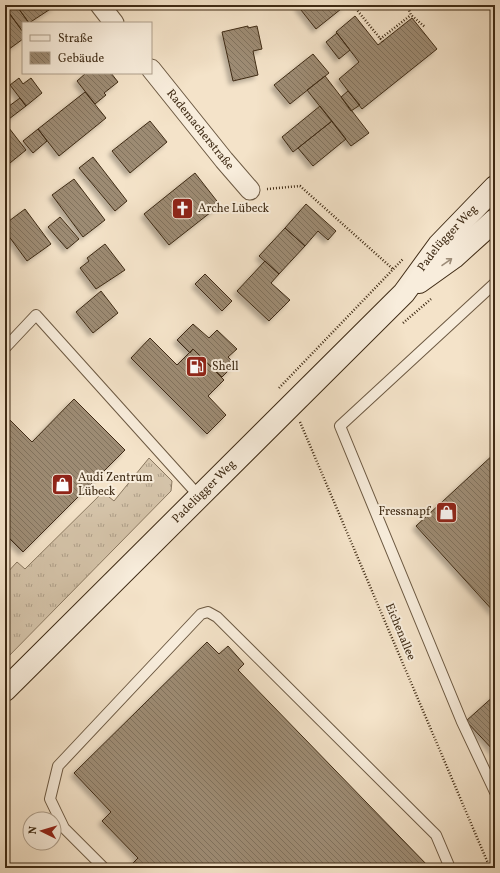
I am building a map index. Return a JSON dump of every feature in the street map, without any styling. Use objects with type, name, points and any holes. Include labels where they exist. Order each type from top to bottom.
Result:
[{"type":"main road","name":"Padelügger Weg","points":[[404,293],[439,244],[495,187]]},
{"type":"main road","name":"Padelügger Weg","points":[[5,690],[404,293],[454,257],[495,220]]},
{"type":"street","points":[[100,5],[113,22]]},
{"type":"street","name":"Rademacherstraße","points":[[152,71],[250,190]]},
{"type":"lane","points":[[495,283],[340,426],[462,722],[495,792]]},
{"type":"lane","points":[[5,348],[36,315],[199,496]]},
{"type":"lane","points":[[104,868],[64,828],[50,799],[58,766],[200,614],[208,612],[217,617],[436,835],[450,868]]},
{"type":"path","points":[[357,5],[357,10],[381,40],[411,15]]},
{"type":"path","points":[[407,5],[411,15],[425,28]]},
{"type":"path","points":[[250,190],[300,186],[393,269]]},
{"type":"path","name":"Eichenallee","points":[[292,403],[490,868]]},
{"type":"green space","points":[[149,458],[172,481],[171,491],[5,660],[5,575],[17,562],[25,569],[103,492],[114,501]]},
{"type":"building","points":[[12,5],[16,5],[28,22],[22,22],[22,31],[6,9]]},
{"type":"building","points":[[16,5],[55,5],[31,22],[28,22]]},
{"type":"building","points":[[297,5],[346,5],[316,29]]},
{"type":"building","points":[[10,14],[22,31],[22,40],[5,52],[5,17]]},
{"type":"building","points":[[355,16],[378,45],[412,18],[437,49],[362,109],[339,79],[359,62],[336,32]]},
{"type":"building","points":[[248,26],[248,28],[257,26],[262,49],[253,51],[258,75],[233,81],[222,32]]},
{"type":"building","points":[[337,33],[350,50],[339,59],[326,42]]},
{"type":"building","points":[[313,54],[329,73],[290,104],[274,85]]},
{"type":"building","points":[[85,74],[112,74],[118,82],[104,93],[106,95],[95,104],[77,81]]},
{"type":"building","points":[[325,76],[369,133],[351,146],[307,90]]},
{"type":"building","points":[[19,78],[23,84],[31,78],[42,93],[26,106],[10,85]]},
{"type":"building","points":[[348,91],[360,105],[351,111],[341,97]]},
{"type":"building","points":[[85,92],[106,118],[59,156],[38,129]]},
{"type":"building","points":[[20,98],[26,106],[5,122],[5,109]]},
{"type":"building","points":[[320,106],[332,121],[293,152],[282,137]]},
{"type":"building","points":[[150,121],[167,142],[130,173],[112,151]]},
{"type":"building","points":[[332,121],[346,139],[313,166],[298,148]]},
{"type":"building","points":[[9,128],[26,150],[5,167],[5,132]]},
{"type":"building","points":[[38,129],[47,141],[33,153],[23,141]]},
{"type":"building","points":[[93,157],[127,201],[115,211],[79,168]]},
{"type":"building","name":"Arche Lübeck","points":[[195,173],[220,205],[169,245],[144,214]]},
{"type":"building","points":[[74,179],[105,220],[83,237],[52,195]]},
{"type":"building","points":[[306,204],[336,231],[328,240],[318,231],[305,246],[285,228]]},
{"type":"building","points":[[25,209],[51,244],[27,261],[5,231],[5,224]]},
{"type":"building","points":[[60,217],[79,239],[67,249],[48,227]]},
{"type":"building","points":[[285,228],[305,246],[279,274],[259,256]]},
{"type":"building","points":[[105,244],[125,270],[96,289],[80,268],[89,261],[87,258]]},
{"type":"building","points":[[265,261],[279,274],[271,283],[290,300],[269,321],[237,291]]},
{"type":"building","points":[[205,274],[232,301],[222,311],[195,284]]},
{"type":"building","points":[[101,291],[118,313],[93,333],[76,312]]},
{"type":"building","points":[[193,324],[209,338],[217,330],[237,349],[228,357],[235,364],[222,377],[193,349],[190,353],[177,340]]},
{"type":"building","points":[[150,338],[177,365],[193,349],[224,380],[208,396],[226,415],[207,434],[131,358]]},
{"type":"building","points":[[74,399],[125,450],[23,552],[5,534],[5,415],[32,442]]},
{"type":"building","points":[[495,453],[495,613],[416,526]]},
{"type":"building","points":[[207,642],[219,654],[228,646],[244,664],[238,670],[430,868],[128,868],[138,858],[102,821],[111,812],[74,773]]},
{"type":"building","points":[[495,695],[495,752],[466,721]]},
{"type":"place","name":"Arche Lübeck","points":[[182,209]]},
{"type":"place","name":"Shell","points":[[196,367]]},
{"type":"place","name":"Audi Zentrum Lübeck","points":[[62,485]]},
{"type":"place","name":"Fressnapf","points":[[446,512]]}]
